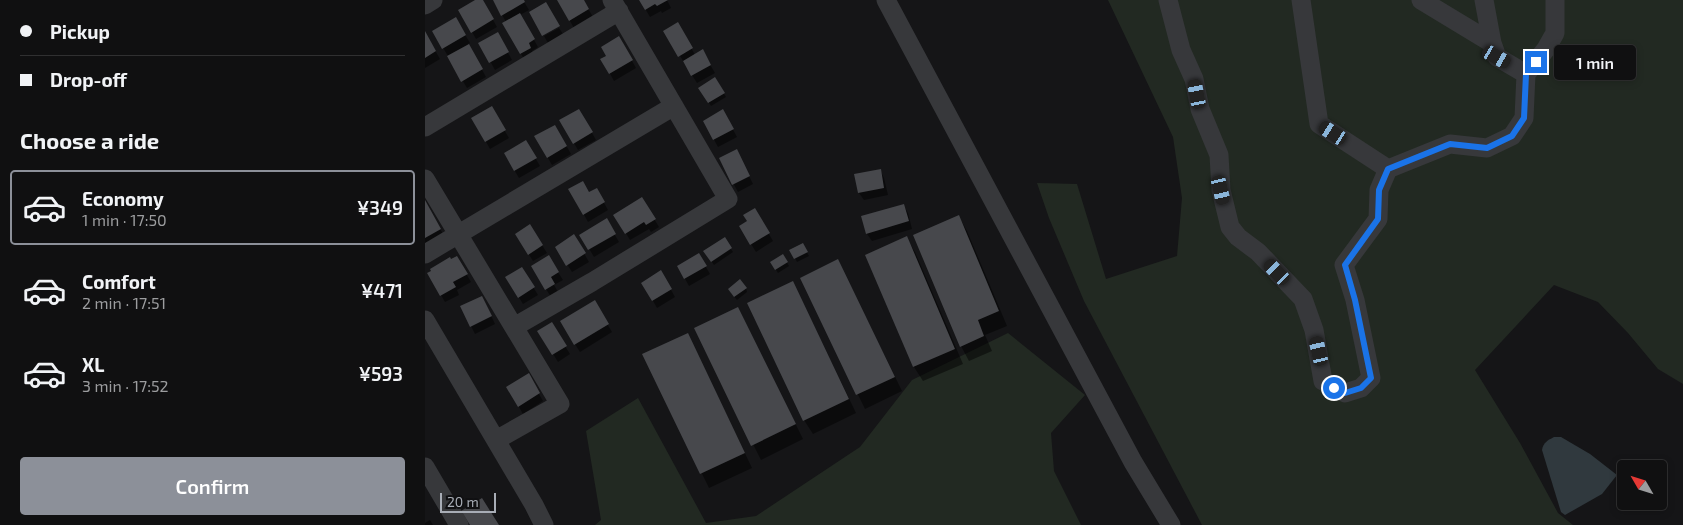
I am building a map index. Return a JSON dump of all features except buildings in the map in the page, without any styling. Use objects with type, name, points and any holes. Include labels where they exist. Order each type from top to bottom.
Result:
[{"type":"street","points":[[425,5],[433,0]]},
{"type":"street","points":[[886,0],[1133,462],[1171,525]]},
{"type":"street","points":[[1168,0],[1181,50],[1194,80],[1200,109],[1219,155],[1221,190],[1230,226],[1238,237],[1258,252],[1303,299],[1314,330],[1323,381],[1345,393],[1361,388],[1371,378],[1355,300],[1345,265],[1378,219],[1379,190],[1388,169],[1450,144],[1487,148],[1512,136],[1524,118],[1526,74],[1546,49],[1555,33],[1555,0]]},
{"type":"street","points":[[1301,0],[1319,124],[1388,169]]},
{"type":"street","points":[[1421,0],[1492,44]]},
{"type":"street","points":[[1484,0],[1492,44],[1497,57],[1526,74]]},
{"type":"street","points":[[425,127],[615,6],[728,199],[514,327]]},
{"type":"street","points":[[425,254],[674,106]]},
{"type":"street","points":[[425,179],[560,404],[496,440]]},
{"type":"street","points":[[425,320],[544,525]]},
{"type":"street","points":[[425,468],[432,493],[459,525]]},
{"type":"shaded area","points":[[1108,0],[1683,0],[1683,384],[1658,369],[1628,333],[1598,302],[1554,285],[1475,370],[1520,443],[1558,513],[1573,525],[1202,525],[1084,301],[1049,218],[1037,183],[1077,184],[1106,279],[1177,256],[1182,198],[1173,137]]},
{"type":"shaded area","points":[[1008,333],[1085,395],[1051,433],[1054,471],[1081,525],[595,525],[601,520],[586,431],[638,398],[706,523],[756,516],[860,447],[912,380]]},
{"type":"shaded area","points":[[1554,437],[1561,437],[1590,454],[1617,475],[1602,494],[1565,515],[1561,512],[1542,450],[1546,442]]},
{"type":"route","points":[[1334,388],[1345,393],[1361,388],[1371,378],[1355,300],[1345,265],[1378,219],[1379,190],[1388,169],[1450,144],[1487,148],[1512,136],[1524,118],[1526,74],[1536,62]]}]
